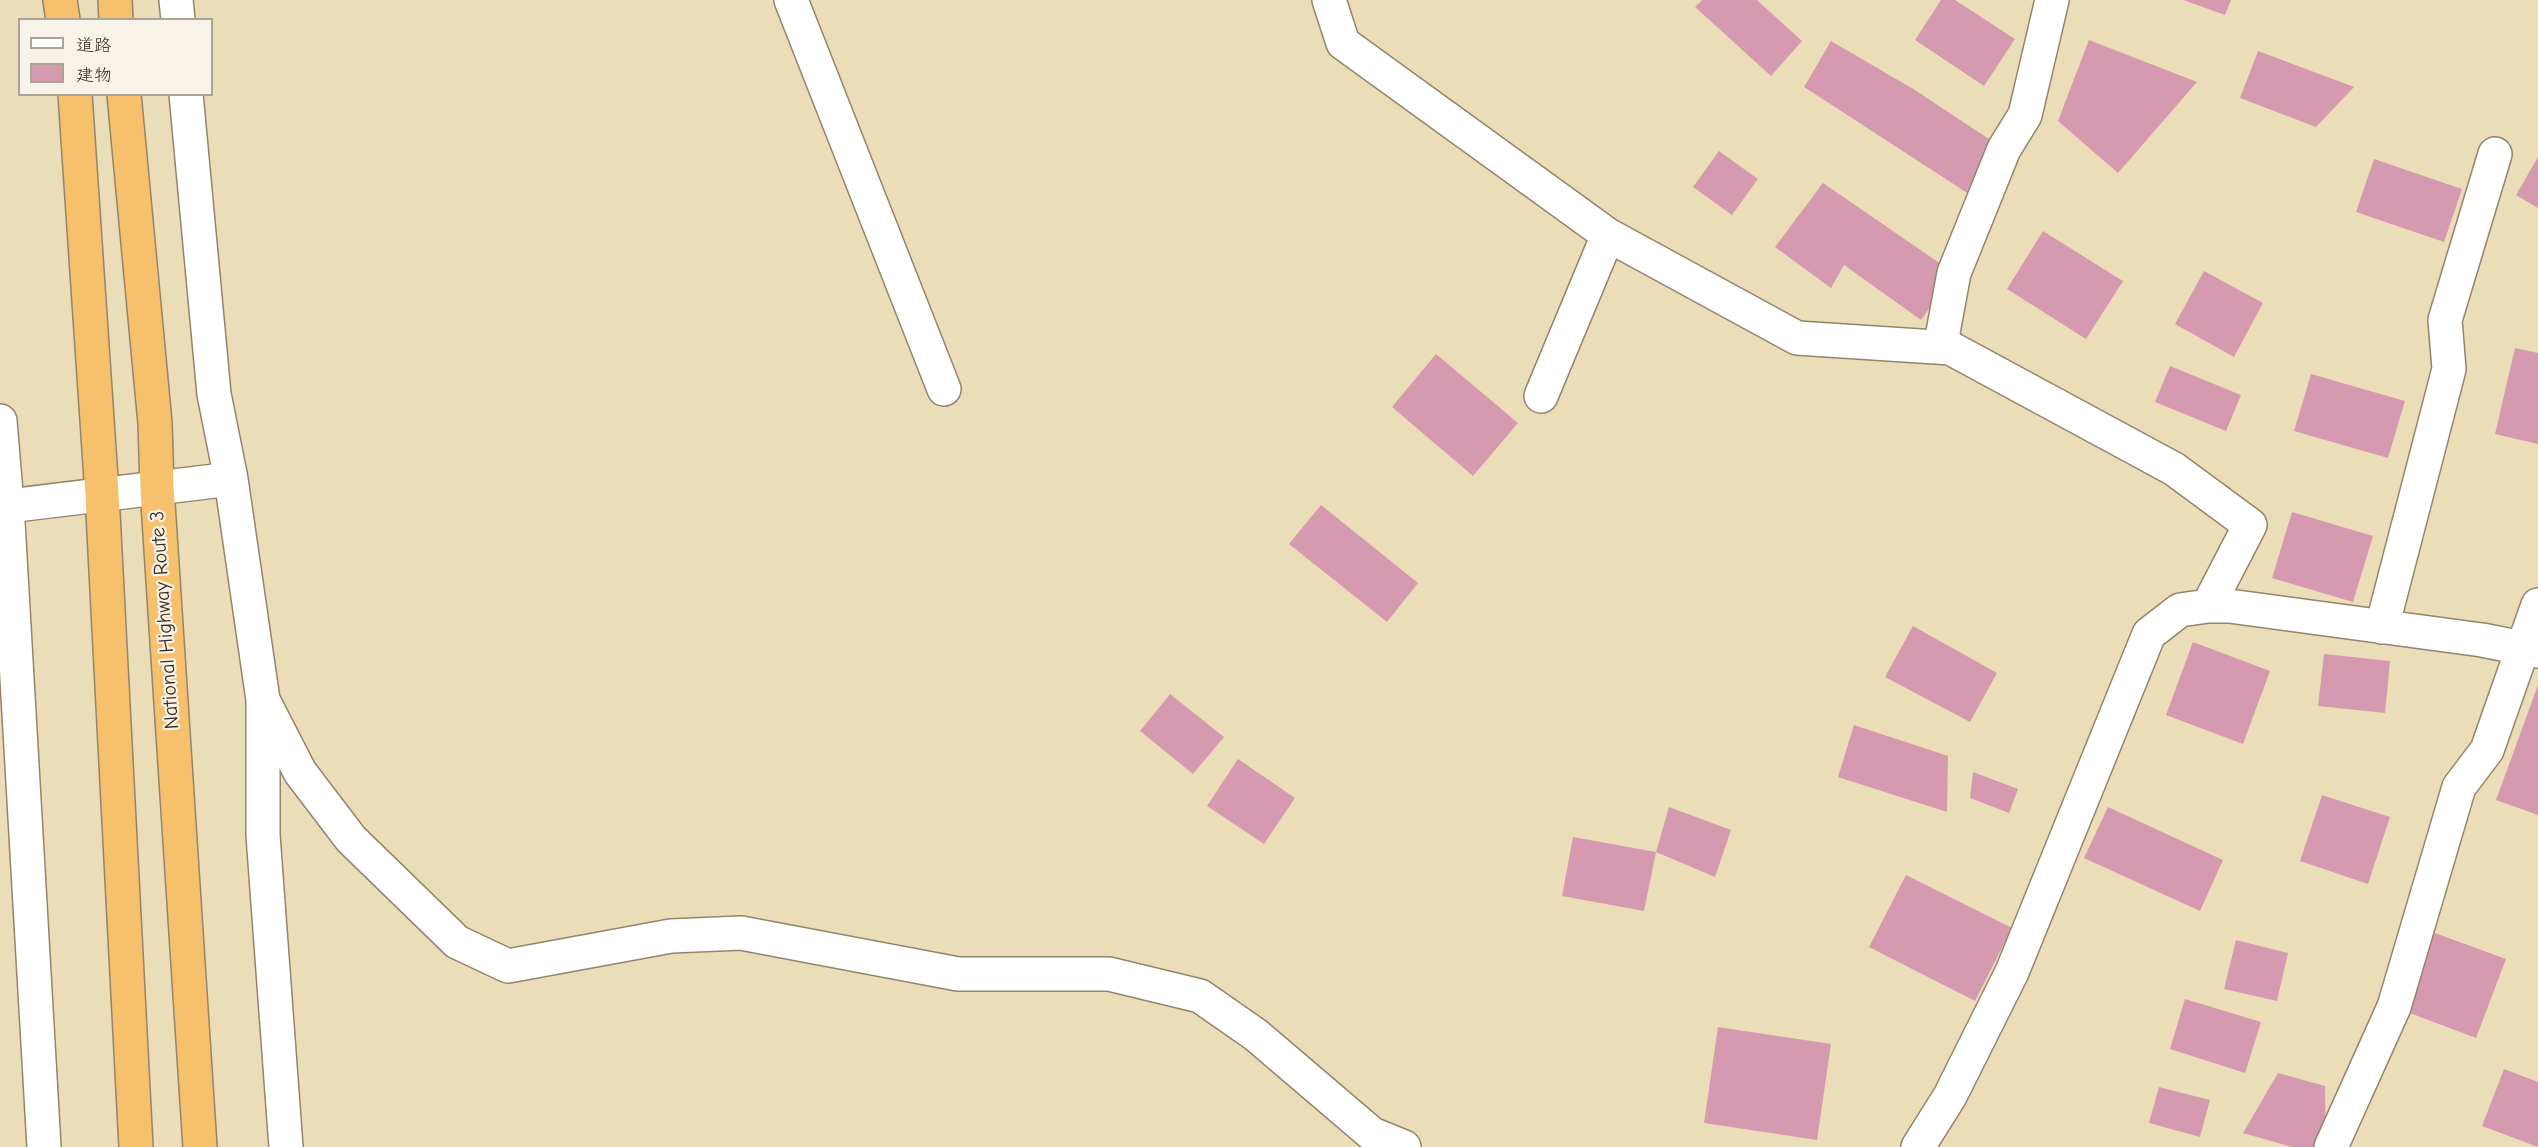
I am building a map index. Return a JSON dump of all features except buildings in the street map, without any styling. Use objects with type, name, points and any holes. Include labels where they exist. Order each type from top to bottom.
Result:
[{"type":"highway","points":[[60,0],[63,18]]},
{"type":"highway","points":[[115,0],[116,18]]},
{"type":"highway","points":[[75,96],[102,494],[136,1147]]},
{"type":"highway","name":"National Highway Route 3","points":[[124,96],[155,423],[157,488],[200,1147]]},
{"type":"street","points":[[176,0],[178,18]]},
{"type":"street","points":[[791,0],[944,389]]},
{"type":"street","points":[[1329,0],[1343,43],[1608,235],[1797,338],[1951,348]]},
{"type":"street","points":[[2052,0],[2025,115],[2004,149],[1954,273],[1941,343],[2174,469],[2250,525],[2208,606]]},
{"type":"street","points":[[186,96],[214,394],[231,479],[263,700],[262,835],[286,1147]]},
{"type":"street","points":[[2382,627],[2449,369],[2445,320],[2495,154]]},
{"type":"street","points":[[1541,396],[1608,235]]},
{"type":"street","points":[[0,422],[44,1147]]},
{"type":"street","points":[[4,506],[231,479]]},
{"type":"street","points":[[2331,1147],[2394,1007],[2459,787],[2487,750],[2530,650],[2538,605]]},
{"type":"street","points":[[1918,1147],[1950,1096],[2012,972],[2149,634],[2180,610],[2229,606],[2530,650]]},
{"type":"street","points":[[263,700],[300,772],[351,839],[457,942],[508,966],[671,936],[741,933],[958,974],[1109,974],[1200,996],[1256,1035],[1372,1134],[1404,1147]]}]
